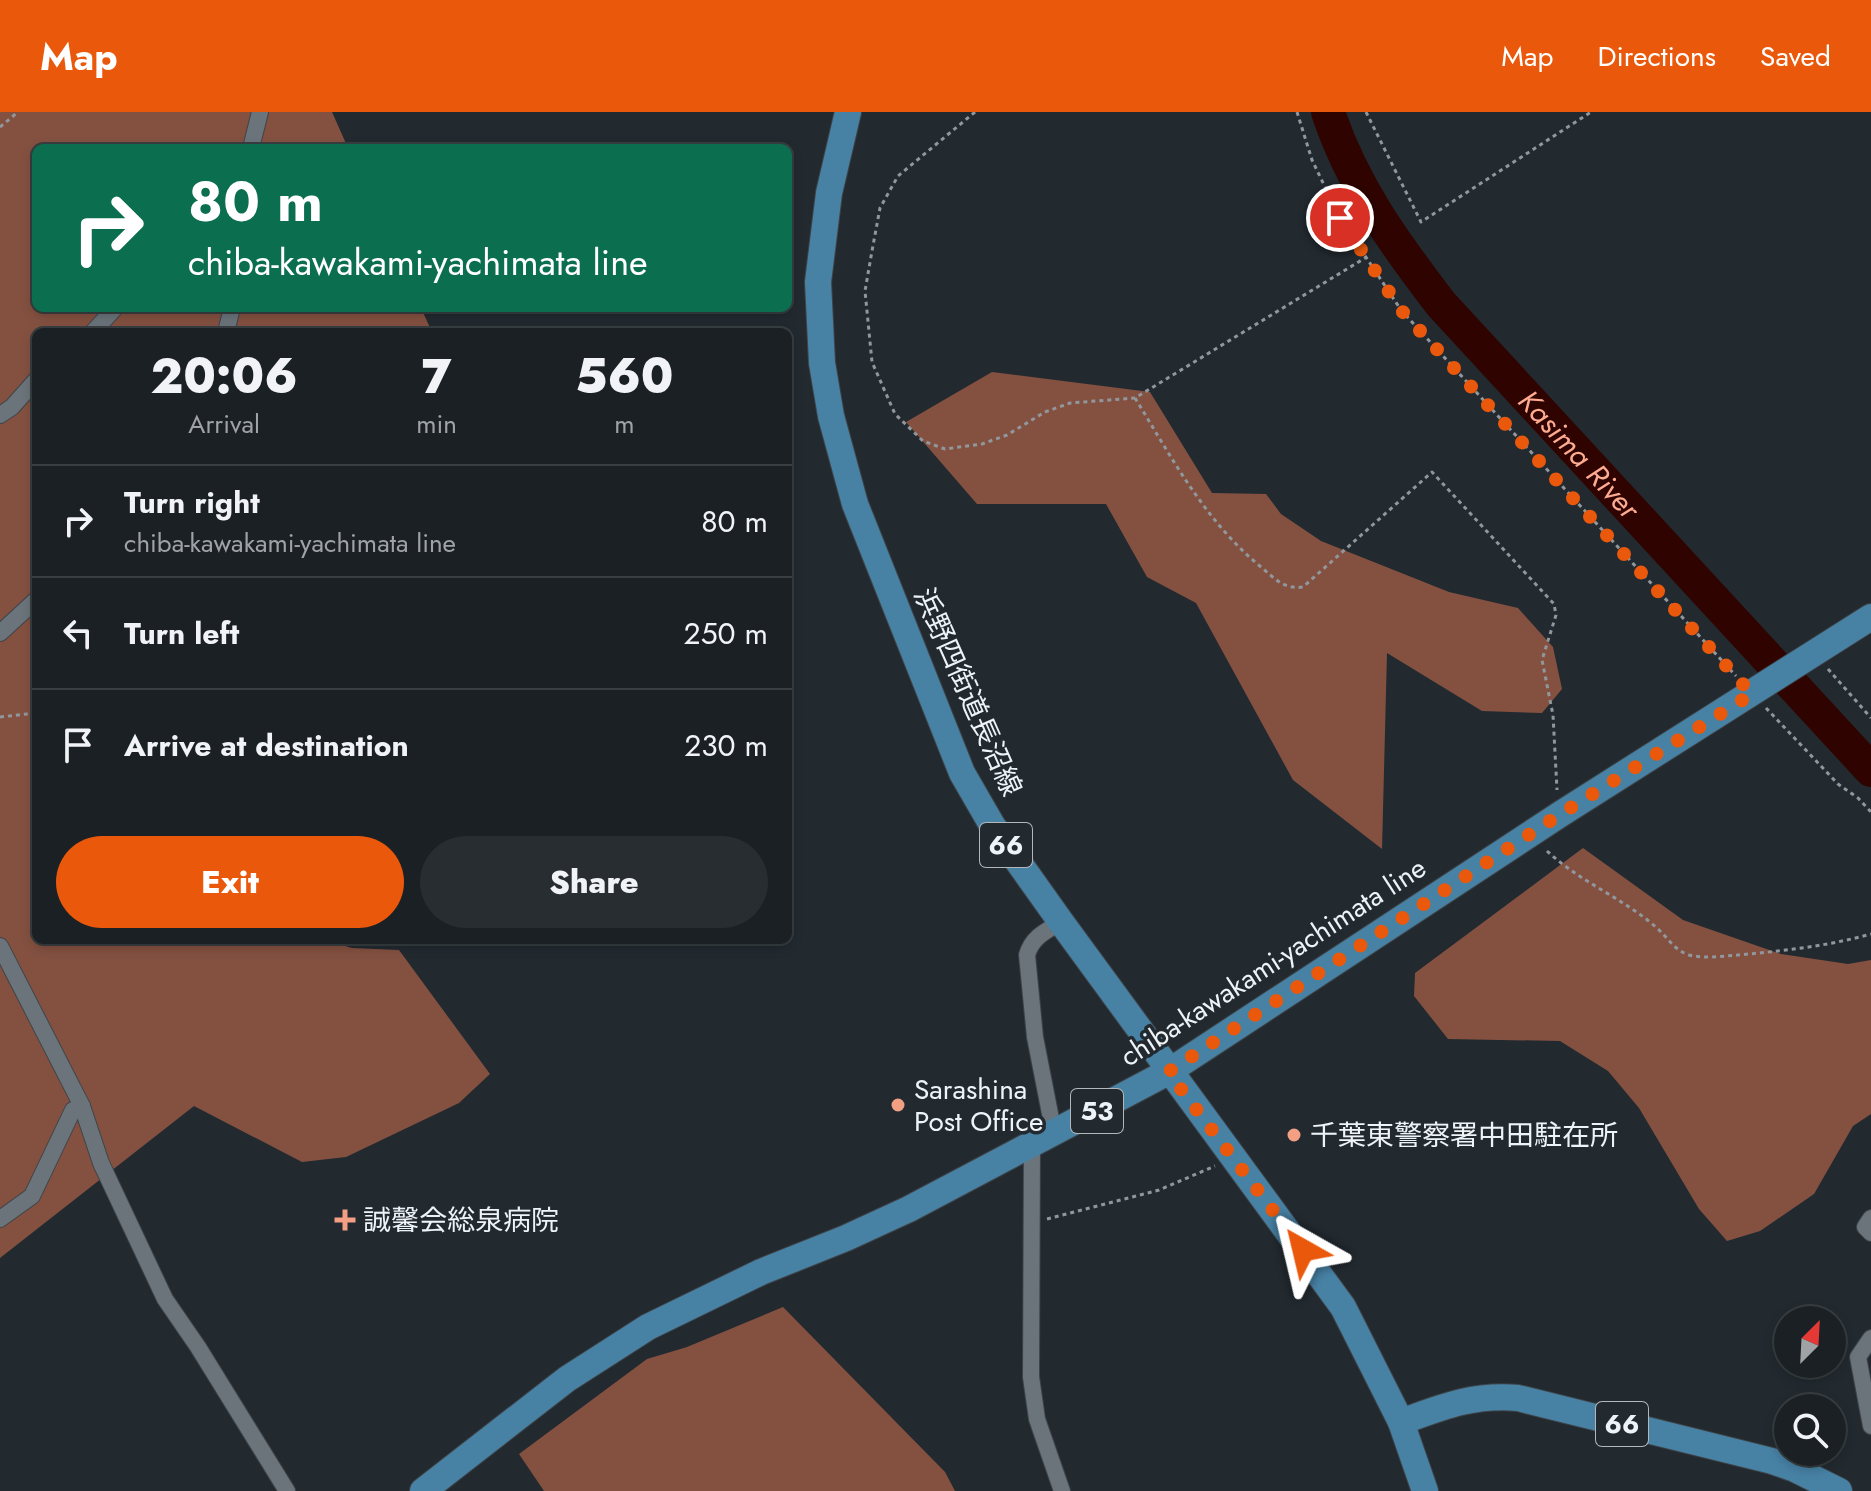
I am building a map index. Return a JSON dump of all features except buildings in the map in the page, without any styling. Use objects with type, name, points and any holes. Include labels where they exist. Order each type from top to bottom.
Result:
[{"type":"main road","name":"浜野四街道長沼線","points":[[848,112],[829,193],[818,282],[822,363],[831,416],[855,504],[962,773],[992,825],[1168,1072],[1343,1307],[1401,1422],[1425,1491]]},
{"type":"main road","name":"53","points":[[1815,654],[1871,617]]},
{"type":"main road","name":"chiba-kawakami-yachimata line","points":[[423,1491],[567,1379],[648,1327],[761,1272],[909,1209],[1168,1072],[1559,815],[1815,654]]},
{"type":"main road","name":"66","points":[[1401,1422],[1460,1400],[1495,1396],[1518,1398],[1772,1461],[1839,1491]]},
{"type":"street","points":[[252,144],[260,112]]},
{"type":"street","points":[[97,328],[111,312]]},
{"type":"street","points":[[0,415],[12,407],[32,384]]},
{"type":"street","points":[[0,633],[32,604]]},
{"type":"street","points":[[1061,922],[1036,938],[1027,955],[1043,1139],[1032,1223],[1031,1377],[1037,1419],[1062,1491]]},
{"type":"street","points":[[0,946],[82,1106],[101,1163],[165,1299],[287,1491]]},
{"type":"street","points":[[0,1219],[32,1196],[73,1110],[82,1106]]},
{"type":"street","points":[[1871,1218],[1865,1227],[1871,1233]]},
{"type":"street","points":[[1871,1338],[1858,1357],[1871,1426]]},
{"type":"path","points":[[0,127],[18,112]]},
{"type":"path","points":[[975,112],[898,176],[880,208],[865,291],[872,362],[895,414],[923,441],[945,449],[982,444],[1007,435],[1045,412],[1070,403],[1135,398],[1365,258]]},
{"type":"path","points":[[1297,112],[1312,160],[1340,218],[1401,310],[1752,694],[1838,784],[1871,812]]},
{"type":"path","points":[[1366,112],[1421,222],[1591,112]]},
{"type":"path","points":[[1135,398],[1206,512],[1240,550],[1283,585],[1293,588],[1303,587],[1432,472],[1554,604],[1556,615],[1542,660],[1553,715],[1559,815]]},
{"type":"path","points":[[1815,654],[1871,718]]},
{"type":"path","points":[[0,717],[32,713]]},
{"type":"path","points":[[1532,833],[1564,867],[1631,907],[1674,947],[1687,954],[1702,957],[1766,953],[1839,943],[1871,934]]},
{"type":"path","points":[[1032,1223],[1159,1190],[1212,1168],[1232,1155]]},
{"type":"shaded area","points":[[0,112],[332,112],[346,144],[32,144],[32,312],[423,312],[430,328],[32,328],[32,944],[338,944],[352,948],[399,950],[490,1074],[459,1103],[346,1157],[302,1162],[194,1106],[0,1258]]},
{"type":"shaded area","points":[[992,372],[1150,392],[1212,493],[1266,494],[1281,514],[1321,541],[1449,592],[1518,608],[1553,647],[1562,689],[1542,713],[1482,711],[1387,653],[1382,849],[1293,780],[1196,603],[1147,577],[1106,504],[977,504],[906,422]]},
{"type":"shaded area","points":[[1583,848],[1683,920],[1781,954],[1848,964],[1871,960],[1871,1114],[1853,1126],[1814,1194],[1760,1231],[1727,1241],[1699,1209],[1639,1108],[1608,1071],[1560,1041],[1448,1039],[1414,996],[1415,973]]},
{"type":"shaded area","points":[[783,1307],[945,1472],[955,1491],[544,1491],[519,1454],[647,1359],[687,1347]]},
{"type":"waterway","name":"Kasima River","points":[[1328,112],[1362,189],[1391,236],[1441,304],[1871,770]]},
{"type":"place","name":"Sarashina Post Office","points":[[898,1105]]},
{"type":"place","name":"千葉東警察署中田駐在所","points":[[1294,1135]]},
{"type":"place","name":"誠馨会総泉病院","points":[[345,1220]]},
{"type":"route","points":[[1303,1250],[1168,1072],[1559,815],[1752,694],[1401,310],[1340,218]]}]
